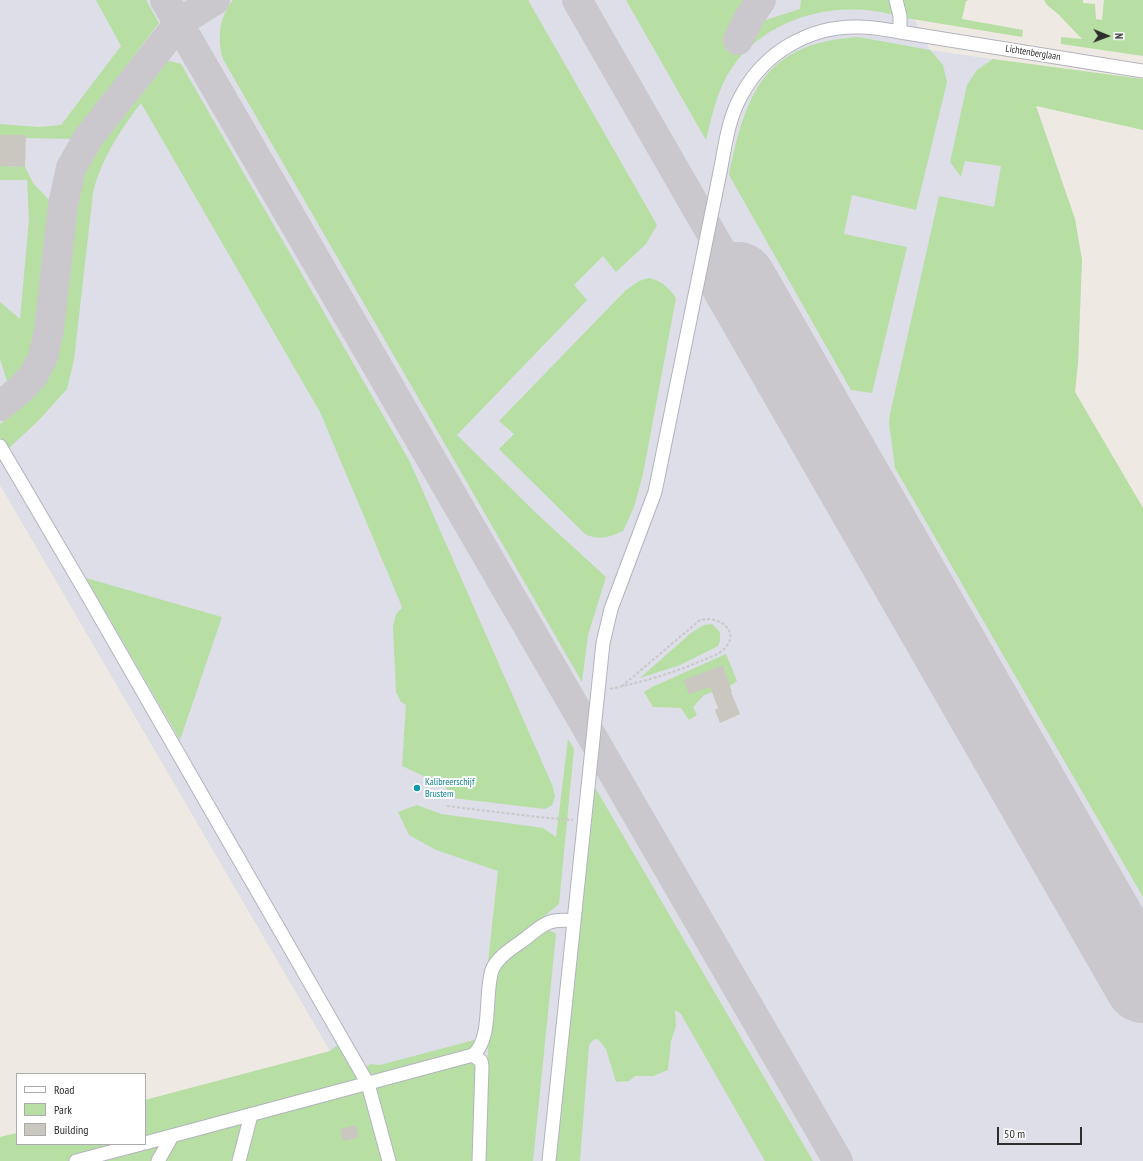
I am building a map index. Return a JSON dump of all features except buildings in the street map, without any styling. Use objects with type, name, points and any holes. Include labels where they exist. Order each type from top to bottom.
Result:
[{"type":"street","points":[[896,0],[900,16],[900,32]]},
{"type":"street","name":"Lichtenberglaan","points":[[549,1161],[603,643],[609,614],[655,492],[726,142],[740,96],[761,68],[773,56],[802,38],[818,32],[844,27],[860,27],[900,32],[1143,71]]},
{"type":"street","points":[[0,446],[85,590],[368,1084],[389,1161]]},
{"type":"street","points":[[146,1143],[472,1055],[482,1044],[490,978],[494,966],[504,955],[545,923],[557,919],[574,921]]},
{"type":"street","points":[[472,1055],[481,1061],[482,1066],[479,1161]]},
{"type":"street","points":[[239,1161],[251,1115]]},
{"type":"street","points":[[158,1161],[172,1136]]},
{"type":"street","points":[[76,1161],[137,1145]]},
{"type":"path","points":[[597,690],[621,687],[651,680],[681,670],[723,650],[728,644],[730,636],[728,628],[720,620],[710,618],[700,620],[621,687]]},
{"type":"path","points":[[447,806],[538,817],[584,820]]},
{"type":"shaded area","points":[[0,0],[905,0],[930,50],[1032,65],[1036,106],[1075,219],[1082,260],[1078,362],[1075,392],[1143,508],[1143,1161],[0,1161],[0,1137],[16,1133],[16,1145],[146,1145],[146,1100],[330,1051],[0,485]]},
{"type":"green space","points":[[96,0],[146,0],[159,23],[71,139],[26,138],[25,135],[0,135],[0,124],[39,127],[61,125],[121,46]]},
{"type":"green space","points":[[233,0],[528,0],[657,225],[646,244],[616,272],[603,256],[574,285],[587,300],[457,435],[537,514],[606,577],[588,635],[582,682],[223,59],[220,43],[220,28],[225,13]]},
{"type":"green space","points":[[626,0],[748,0],[726,38],[725,46],[744,48],[753,24],[800,9],[801,0],[890,0],[894,15],[872,11],[827,11],[806,16],[785,24],[766,35],[748,49],[728,74],[719,92],[706,140]]},
{"type":"green space","points":[[901,0],[969,0],[966,1],[962,19],[1023,30],[1022,37],[906,18]]},
{"type":"green space","points":[[1044,0],[1083,0],[1083,3],[1095,4],[1096,19],[1102,20],[1104,0],[1143,0],[1143,56],[1061,44],[1061,37],[1082,39],[1058,14],[1047,5]]},
{"type":"green space","points":[[858,37],[930,50],[943,65],[947,82],[916,210],[852,195],[844,234],[907,247],[872,393],[851,390],[729,175],[743,119],[753,96],[765,77],[781,61],[801,49],[826,41]]},
{"type":"green space","points":[[162,59],[181,64],[410,462],[553,787],[555,797],[552,805],[545,809],[444,797],[447,787],[402,766],[406,705],[401,702],[396,692],[393,626],[396,614],[402,608],[400,602],[320,412],[141,103],[112,146],[96,181],[93,193],[74,360],[67,389],[39,420],[7,450],[0,437],[0,424],[32,396],[46,378],[56,354],[60,338],[77,188],[86,164]]},
{"type":"green space","points":[[993,59],[1143,79],[1143,130],[1036,106],[1075,219],[1082,260],[1078,362],[1075,392],[1143,508],[1143,897],[895,468],[889,423],[890,414],[939,196],[994,207],[1001,166],[965,161],[961,177],[950,162],[967,85],[977,70]]},
{"type":"green space","points":[[0,166],[25,167],[33,183],[50,201],[39,331],[32,358],[8,384],[0,359],[0,302],[20,319],[29,220],[27,180],[0,180]]},
{"type":"green space","points":[[649,278],[664,285],[676,298],[643,474],[634,507],[623,531],[614,535],[600,538],[590,536],[585,534],[499,449],[514,434],[499,421],[625,291],[639,281]]},
{"type":"green space","points":[[86,578],[222,617],[180,740]]},
{"type":"green space","points":[[712,624],[720,632],[720,641],[718,646],[680,665],[640,678],[691,633],[704,625]]},
{"type":"green space","points":[[726,654],[737,681],[730,686],[704,695],[693,707],[697,715],[689,720],[681,708],[653,707],[644,692],[652,687]]},
{"type":"green space","points":[[568,739],[574,749],[559,904],[488,962],[498,871],[436,850],[409,835],[398,812],[417,805],[441,814],[543,828],[556,837]]},
{"type":"green space","points":[[593,784],[813,1161],[765,1161],[681,1014],[675,1010],[676,1026],[671,1041],[668,1070],[653,1076],[635,1076],[629,1081],[616,1082],[606,1049],[598,1039],[593,1040],[589,1045],[580,1161],[554,1161]]},
{"type":"green space","points":[[549,930],[556,934],[533,1161],[482,1161],[489,1033],[496,974],[506,960],[543,931]]},
{"type":"green space","points":[[478,1039],[476,1161],[0,1161],[0,1137],[16,1133],[16,1145],[146,1145],[146,1100],[330,1051],[339,1044],[354,1072],[371,1064],[380,1065]]},
{"type":"taxiway","points":[[165,0],[838,1161]]},
{"type":"taxiway","points":[[0,406],[21,389],[33,376],[43,357],[49,330],[63,205],[71,168],[88,138],[180,22],[215,0]]},
{"type":"taxiway","points":[[577,0],[738,280]]},
{"type":"taxiway","points":[[738,40],[749,18],[761,0]]},
{"type":"runway","points":[[738,280],[1143,985]]},
{"type":"place","name":"Kalibreerschijf Brustem","points":[[417,788]]}]
